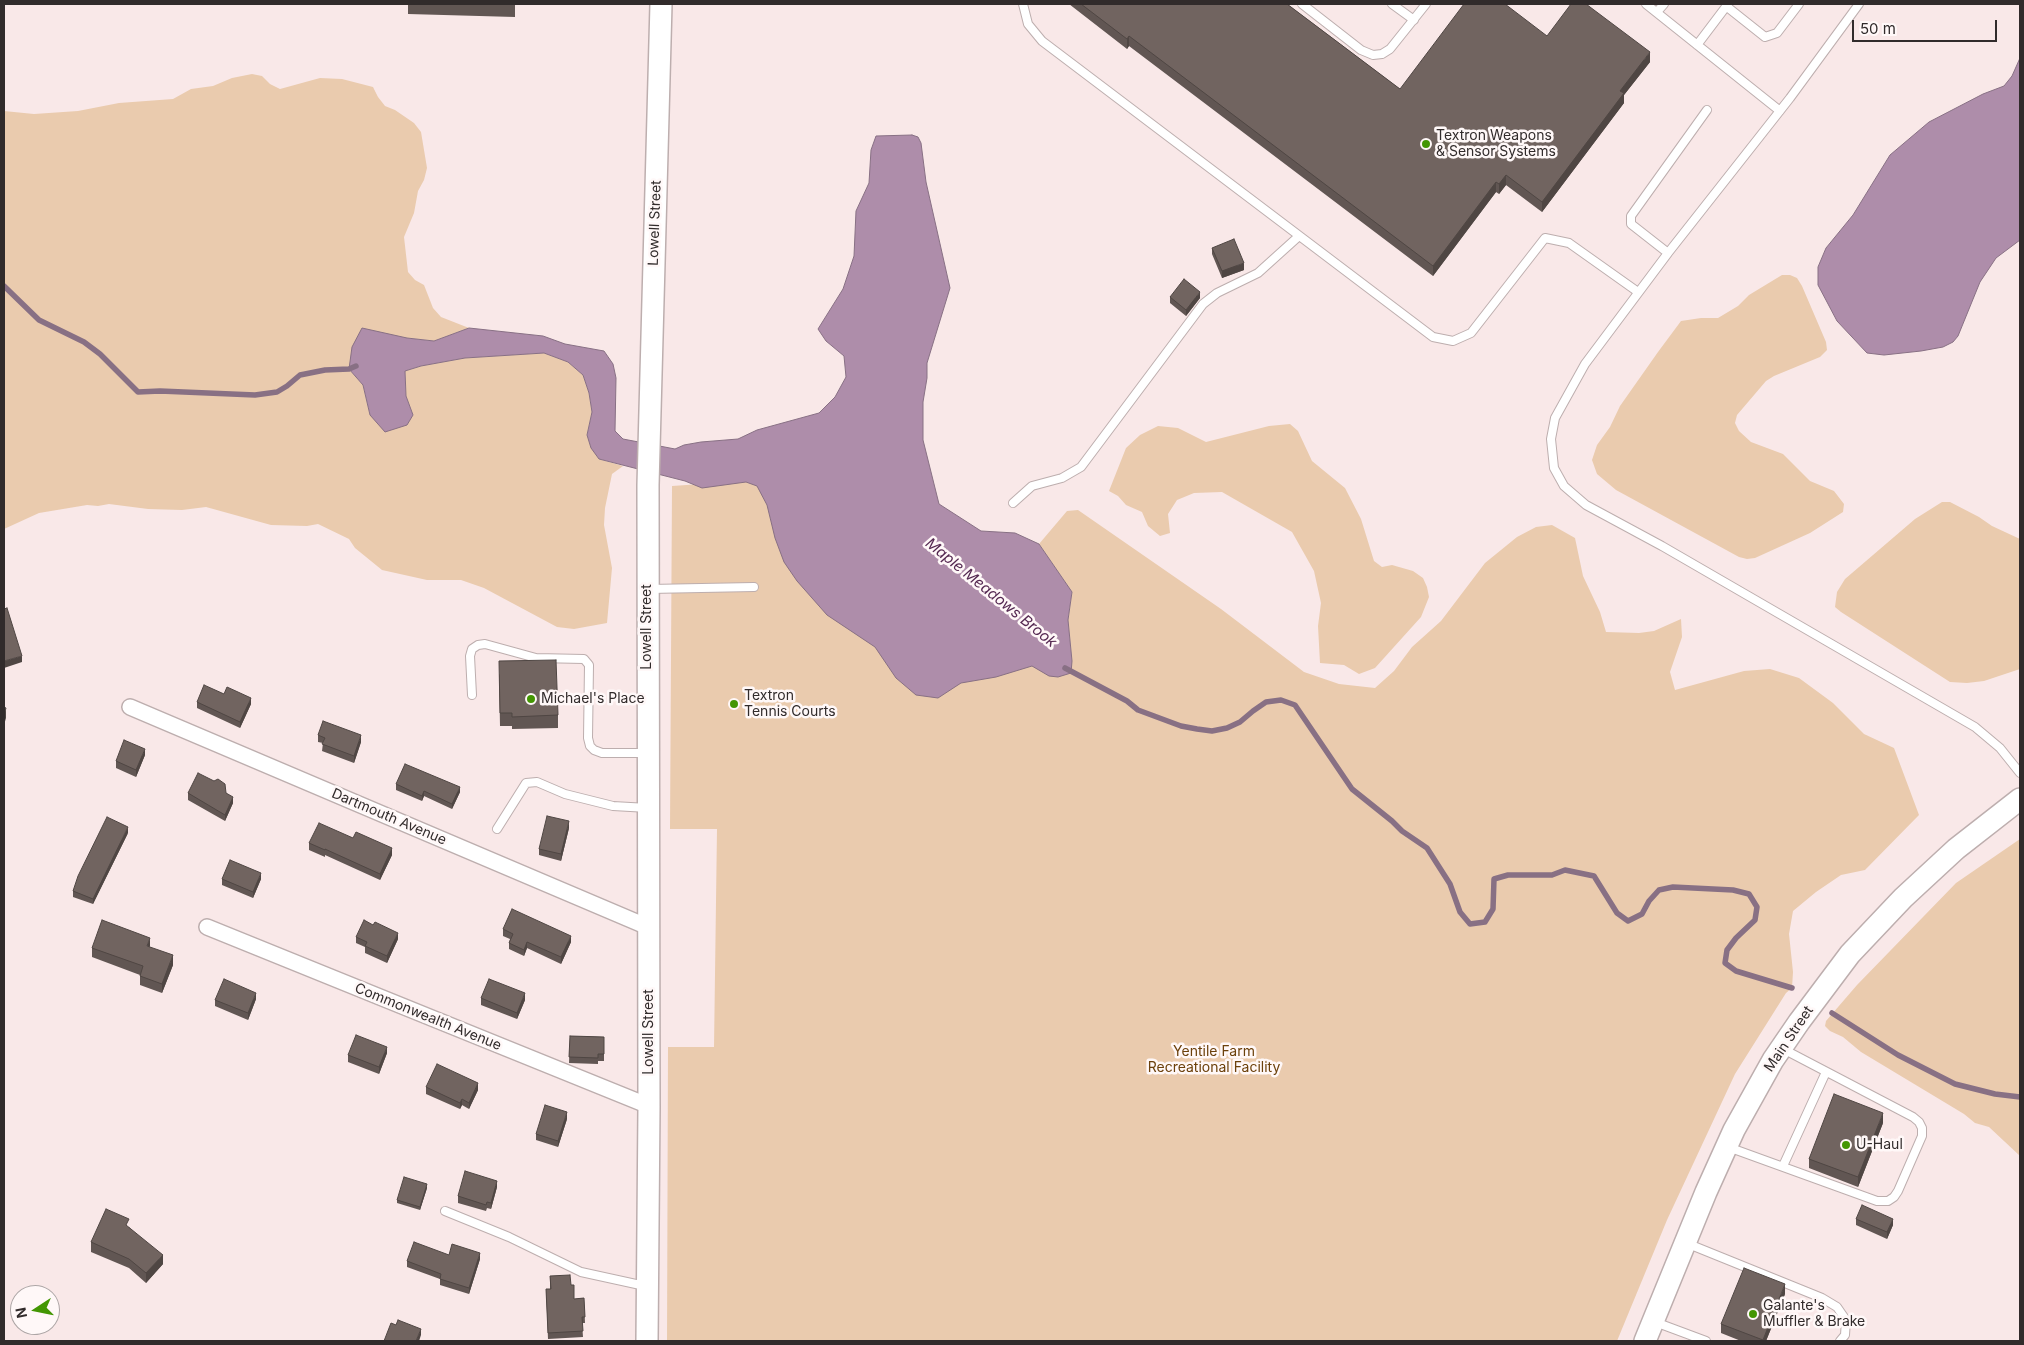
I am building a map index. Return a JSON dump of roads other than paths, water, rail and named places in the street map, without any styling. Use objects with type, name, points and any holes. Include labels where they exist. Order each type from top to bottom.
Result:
[{"type":"main road","name":"Lowell Street","points":[[646,1341],[649,1106],[648,485],[661,4]]},
{"type":"main road","name":"Main Street","points":[[1645,1341],[1684,1243],[1726,1146],[1746,1107],[1781,1048],[1826,984],[1877,924],[1956,849],[2020,799]]},
{"type":"street","name":"Dartmouth Avenue","points":[[130,706],[648,927]]},
{"type":"street","name":"Commonwealth Avenue","points":[[207,927],[649,1106]]},
{"type":"lane","points":[[1024,4],[1028,24],[1042,41],[1427,334],[1446,341],[1460,339],[1471,332],[1546,238],[1569,243],[1638,292]]},
{"type":"lane","points":[[1302,4],[1361,50],[1373,55],[1382,54],[1390,49],[1426,4]]},
{"type":"lane","points":[[1392,4],[1414,20]]},
{"type":"lane","points":[[1646,4],[1780,111]]},
{"type":"lane","points":[[1657,12],[1664,4]]},
{"type":"lane","points":[[1697,45],[1727,5],[1765,37],[1777,33],[1799,4]]},
{"type":"lane","points":[[1859,4],[1780,111],[1668,253],[1585,364],[1554,418],[1551,439],[1554,468],[1564,486],[1586,505],[1662,546],[1975,727],[2000,748],[2020,773]]},
{"type":"lane","points":[[1668,253],[1631,224],[1631,216],[1706,110]]},
{"type":"lane","points":[[1013,503],[1032,486],[1062,478],[1081,467],[1202,304],[1217,293],[1258,273],[1299,236]]},
{"type":"lane","points":[[647,589],[754,587]]},
{"type":"lane","points":[[472,695],[470,656],[472,649],[478,645],[485,644],[536,658],[584,659],[589,665],[588,738],[590,746],[602,753],[648,753]]},
{"type":"lane","points":[[497,829],[526,783],[537,782],[565,794],[613,806],[648,808]]},
{"type":"lane","points":[[1726,1146],[1877,1201],[1888,1201],[1898,1192],[1922,1136],[1922,1128],[1919,1122],[1913,1117],[1781,1048]]},
{"type":"lane","points":[[1783,1166],[1826,1072]]},
{"type":"lane","points":[[445,1210],[510,1237],[581,1272],[647,1286]]},
{"type":"lane","points":[[1684,1243],[1822,1298],[1837,1307],[1846,1320],[1846,1335],[1840,1341]]},
{"type":"lane","points":[[1653,1322],[1706,1341]]},
{"type":"water","points":[[2020,58],[2020,240],[1996,258],[1980,282],[1958,336],[1953,342],[1943,347],[1921,351],[1884,355],[1867,353],[1837,321],[1818,285],[1818,267],[1826,248],[1853,215],[1890,155],[1929,122],[1983,94],[2004,86],[2012,76]]},
{"type":"water","points":[[912,135],[918,137],[921,143],[926,182],[950,288],[927,363],[927,378],[923,402],[923,440],[939,504],[981,531],[1015,533],[1039,544],[1072,592],[1068,620],[1072,661],[1071,673],[1058,677],[1049,676],[1032,666],[996,677],[961,683],[938,698],[916,695],[896,678],[875,647],[827,615],[797,581],[784,562],[775,538],[767,505],[757,486],[746,482],[702,488],[685,481],[599,459],[591,448],[587,435],[592,412],[589,393],[583,375],[568,362],[544,353],[465,358],[405,371],[406,396],[413,415],[407,425],[385,432],[370,415],[363,385],[349,369],[352,347],[362,328],[407,338],[434,341],[469,328],[543,336],[565,344],[604,351],[613,364],[616,378],[615,431],[623,439],[675,449],[684,445],[701,442],[738,439],[757,430],[819,413],[835,397],[846,377],[844,356],[826,341],[818,329],[843,289],[854,256],[856,211],[869,183],[871,150],[876,136]]},
{"type":"waterway","name":"Maple Meadows Brook","points":[[4,286],[39,320],[84,342],[100,354],[138,392],[160,391],[255,395],[277,392],[300,375],[325,370],[349,369],[356,366]]},
{"type":"waterway","name":"Maple Meadows Brook","points":[[1065,668],[1127,701],[1138,710],[1181,726],[1197,729],[1212,731],[1227,728],[1240,722],[1266,702],[1281,700],[1295,705],[1352,789],[1402,831],[1427,848],[1450,884],[1460,912],[1470,924],[1485,922],[1493,909],[1494,879],[1508,875],[1552,875],[1565,870],[1594,876],[1617,913],[1628,921],[1642,914],[1649,901],[1659,890],[1673,887],[1733,890],[1749,894],[1757,907],[1755,920],[1736,938],[1727,950],[1725,963],[1736,971],[1792,988]]},
{"type":"waterway","name":"Maple Meadows Brook","points":[[1832,1013],[1898,1055],[1955,1084],[1995,1094],[2020,1097]]},
{"type":"place","name":"Textron Weapons & Sensor Systems","points":[[1426,144]]},
{"type":"place","name":"Michael's Place","points":[[531,699]]},
{"type":"place","name":"Textron Tennis Courts","points":[[734,704]]},
{"type":"place","name":"U-Haul","points":[[1846,1145]]},
{"type":"place","name":"Galante's Muffler & Brake","points":[[1753,1314]]},
{"type":"park label","name":"Yentile Farm Recreational Facility","points":[[1214,1060]]}]
